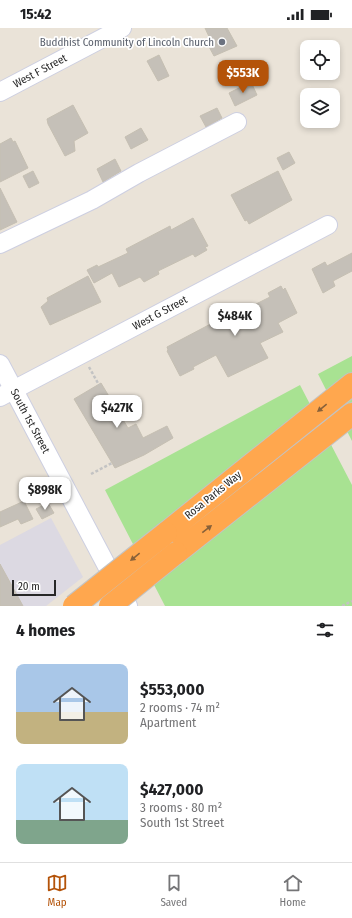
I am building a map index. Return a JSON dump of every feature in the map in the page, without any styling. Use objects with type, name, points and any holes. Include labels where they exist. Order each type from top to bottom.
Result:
[{"type":"highway","name":"Rosa Parks Way","points":[[74,606],[352,384]]},
{"type":"highway","name":"Rosa Parks Way","points":[[110,606],[352,414]]},
{"type":"street","name":"West F Street","points":[[0,92],[122,28]]},
{"type":"street","points":[[0,244],[92,200],[139,173],[237,122]]},
{"type":"street","name":"West G Street","points":[[7,393],[328,225]]},
{"type":"street","name":"South 1st Street","points":[[0,364],[7,393],[128,606]]},
{"type":"path","points":[[94,375],[99,385]]},
{"type":"path","points":[[92,474],[112,463]]},
{"type":"path","points":[[342,606],[352,600]]},
{"type":"shaded area","points":[[51,518],[83,577],[46,606],[0,606],[0,545]]},
{"type":"green space","points":[[352,356],[352,441],[318,374]]},
{"type":"green space","points":[[300,385],[352,485],[352,606],[165,606],[105,490]]},
{"type":"building","name":"Buddhist Community of Lincoln Church","points":[[205,28],[227,28],[237,46],[214,56],[207,43],[211,41]]},
{"type":"building","points":[[159,55],[169,76],[158,81],[147,61]]},
{"type":"building","points":[[251,82],[257,95],[235,106],[229,93]]},
{"type":"building","points":[[73,105],[88,133],[74,141],[75,151],[65,156],[48,124],[47,119]]},
{"type":"building","points":[[217,108],[222,118],[206,127],[200,116]]},
{"type":"building","points":[[141,128],[148,140],[131,149],[125,137]]},
{"type":"building","points":[[11,138],[13,142],[15,141],[28,168],[0,182],[0,144]]},
{"type":"building","points":[[289,152],[295,163],[283,170],[277,158]]},
{"type":"building","points":[[115,159],[121,171],[103,182],[97,169]]},
{"type":"building","points":[[33,171],[39,183],[29,188],[23,176]]},
{"type":"building","points":[[278,171],[292,200],[249,224],[247,220],[245,221],[231,195]]},
{"type":"building","points":[[0,188],[17,222],[0,230]]},
{"type":"building","points":[[193,218],[208,246],[205,247],[207,250],[195,257],[193,254],[158,271],[159,274],[144,282],[140,277],[119,287],[112,273],[94,283],[87,270],[97,265],[98,267],[128,253],[126,249],[170,226],[171,230]]},
{"type":"building","points":[[352,253],[352,271],[333,281],[335,286],[323,293],[312,269],[325,262],[327,266]]},
{"type":"building","points":[[88,276],[101,302],[50,325],[41,307],[48,301],[47,298]]},
{"type":"building","points":[[281,286],[283,290],[285,288],[297,313],[278,323],[283,332],[260,343],[268,358],[228,377],[216,355],[193,367],[194,369],[180,376],[167,351],[167,347],[222,318],[224,321],[246,311],[246,309],[270,297],[268,293]]},
{"type":"building","points":[[101,383],[128,428],[136,424],[143,438],[167,426],[173,438],[144,455],[115,468],[74,399]]},
{"type":"building","points":[[24,501],[33,519],[21,524],[18,519],[0,527],[0,512]]},
{"type":"building","points":[[48,503],[54,513],[42,519],[36,509]]},
{"type":"building","points":[[0,564],[23,606],[0,606]]},
{"type":"place","name":"Buddhist Community of Lincoln Church","points":[[222,42]]}]
